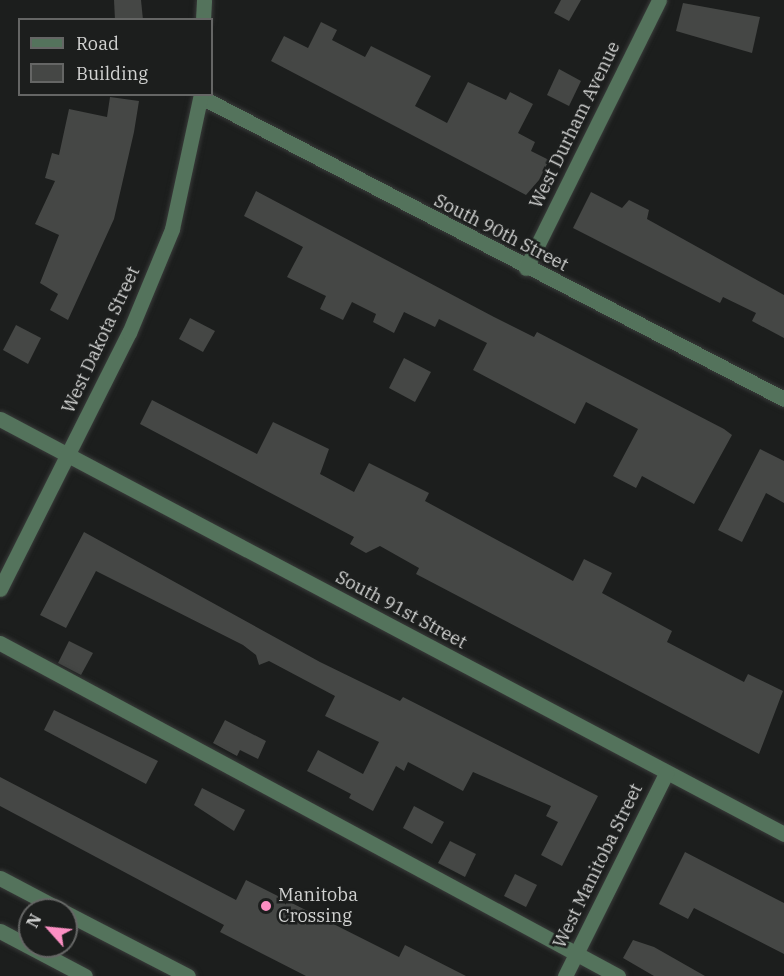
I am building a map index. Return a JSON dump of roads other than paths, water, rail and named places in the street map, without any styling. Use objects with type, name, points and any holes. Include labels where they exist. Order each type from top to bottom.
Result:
[{"type":"street","points":[[203,18],[204,0]]},
{"type":"street","name":"West Durham Avenue","points":[[526,268],[659,0]]},
{"type":"street","name":"South 90th Street","points":[[201,96],[526,268],[784,399]]},
{"type":"street","name":"West Dakota Street","points":[[0,589],[129,333],[172,229],[201,96]]},
{"type":"street","name":"South 91st Street","points":[[0,419],[784,834]]},
{"type":"street","points":[[0,643],[618,976]]},
{"type":"street","name":"West Manitoba Street","points":[[565,976],[666,773]]},
{"type":"street","points":[[0,878],[38,898]]},
{"type":"street","points":[[78,919],[188,976]]},
{"type":"street","points":[[0,931],[85,976]]},
{"type":"place","name":"Manitoba Crossing","points":[[266,906]]}]
